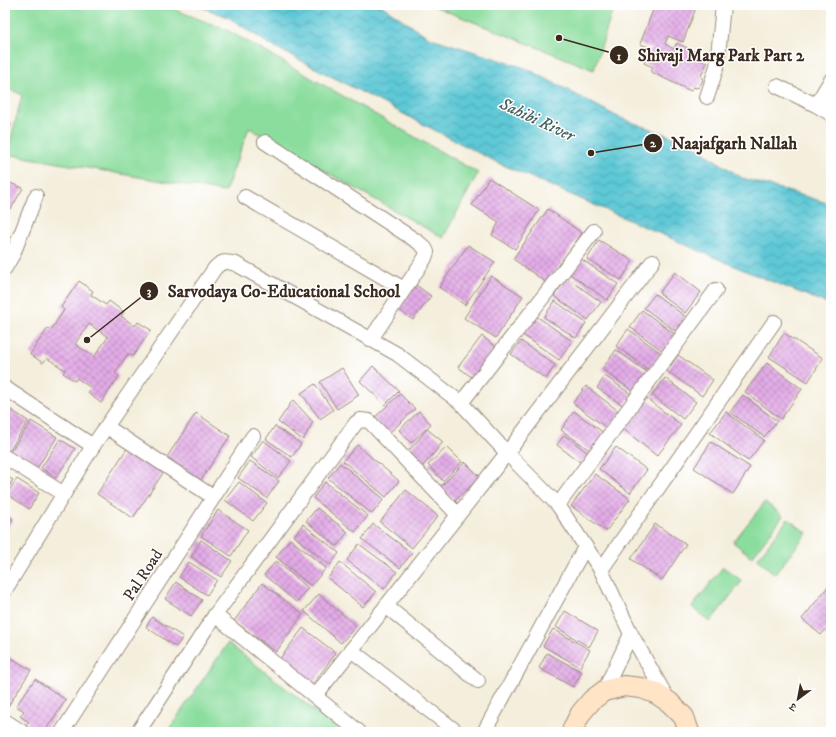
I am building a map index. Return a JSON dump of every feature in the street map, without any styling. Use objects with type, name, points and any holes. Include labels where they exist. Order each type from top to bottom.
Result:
[{"type":"street","points":[[707,97],[717,66],[723,5]]},
{"type":"street","points":[[816,105],[831,80]]},
{"type":"street","points":[[777,86],[831,114]]},
{"type":"street","points":[[265,142],[425,248],[427,252],[425,258],[371,339]]},
{"type":"street","points":[[5,268],[13,254],[36,196]]},
{"type":"street","points":[[245,197],[404,289]]},
{"type":"street","points":[[461,403],[594,230]]},
{"type":"street","points":[[315,696],[507,453],[653,261]]},
{"type":"street","points":[[5,590],[93,446],[215,268],[220,263],[228,262],[236,264],[397,354],[461,403],[558,505],[601,570],[631,634],[669,702],[686,725],[698,732]]},
{"type":"street","points":[[558,505],[716,290]]},
{"type":"street","points":[[601,570],[774,322]]},
{"type":"street","points":[[5,388],[93,446]]},
{"type":"street","points":[[138,732],[215,615],[356,423],[360,420],[369,421],[458,515]]},
{"type":"street","points":[[107,427],[213,497]]},
{"type":"street","name":"Pal Road","points":[[63,732],[213,497],[254,436]]},
{"type":"street","points":[[5,457],[64,494]]},
{"type":"street","points":[[484,732],[585,546]]},
{"type":"street","points":[[386,606],[478,681]]},
{"type":"street","points":[[215,615],[360,732]]},
{"type":"street","points":[[604,691],[631,634]]},
{"type":"street","points":[[352,650],[457,732]]},
{"type":"street","points":[[573,732],[581,714],[592,700],[604,691],[624,686],[641,688],[655,693],[669,702]]},
{"type":"street","points":[[5,721],[22,732]]},
{"type":"green space","points":[[5,5],[163,5],[227,30],[478,173],[443,238],[249,128],[225,192],[7,154],[22,95],[5,87]]},
{"type":"green space","points":[[431,5],[614,5],[594,70]]},
{"type":"green space","points":[[765,502],[783,516],[752,557],[733,542]]},
{"type":"green space","points":[[788,519],[807,533],[775,574],[757,559]]},
{"type":"green space","points":[[723,567],[742,581],[710,622],[692,607]]},
{"type":"green space","points":[[228,643],[342,732],[167,732]]},
{"type":"water","name":"Sahibi River","points":[[196,5],[381,5],[428,37],[528,69],[618,117],[691,144],[742,178],[831,204],[831,305],[748,272],[496,162],[269,44],[228,17]]},
{"type":"building","points":[[655,5],[697,5],[683,42],[668,36],[665,44],[674,49],[677,43],[698,53],[696,58],[707,63],[701,76],[703,80],[699,87],[693,87],[691,91],[651,72],[653,67],[644,63],[651,48],[640,44]]},
{"type":"building","points":[[5,121],[11,124],[5,140]]},
{"type":"building","points":[[489,178],[539,210],[515,249],[492,235],[499,222],[472,205]]},
{"type":"building","points":[[5,181],[23,188],[11,209],[5,206]]},
{"type":"building","points":[[548,209],[582,233],[547,283],[513,259]]},
{"type":"building","points":[[599,240],[633,261],[621,280],[587,259]]},
{"type":"building","points":[[468,245],[495,262],[465,305],[439,287]]},
{"type":"building","points":[[581,259],[618,284],[607,300],[570,274]]},
{"type":"building","points":[[675,272],[701,292],[685,313],[659,293]]},
{"type":"building","points":[[491,276],[523,296],[496,338],[464,318]]},
{"type":"building","points":[[567,278],[601,302],[588,320],[554,296]]},
{"type":"building","points":[[79,281],[93,291],[91,295],[106,305],[109,301],[124,312],[121,316],[135,326],[138,322],[151,330],[133,356],[128,354],[115,373],[119,376],[101,403],[88,393],[91,388],[77,378],[75,381],[63,373],[65,370],[47,358],[43,363],[30,354],[48,328],[51,330],[64,310],[61,307]],"holes":[[[89,324],[108,337],[94,357],[75,344]]]},
{"type":"building","points":[[416,285],[431,296],[413,320],[398,309]]},
{"type":"building","points":[[655,294],[686,317],[675,331],[644,308]]},
{"type":"building","points":[[555,301],[586,323],[576,338],[544,317]]},
{"type":"building","points":[[642,310],[676,335],[664,352],[630,327]]},
{"type":"building","points":[[536,316],[572,341],[559,360],[523,335]]},
{"type":"building","points":[[628,329],[661,353],[649,370],[616,346]]},
{"type":"building","points":[[784,333],[823,358],[808,382],[769,357]]},
{"type":"building","points":[[482,336],[496,347],[473,378],[458,367]]},
{"type":"building","points":[[521,341],[555,365],[546,379],[511,354]]},
{"type":"building","points":[[616,350],[650,374],[636,393],[602,369]]},
{"type":"building","points":[[678,355],[713,380],[702,396],[667,371]]},
{"type":"building","points":[[767,363],[802,389],[781,419],[745,392]]},
{"type":"building","points":[[373,366],[399,391],[385,405],[360,381]]},
{"type":"building","points":[[342,368],[359,395],[337,409],[320,382]]},
{"type":"building","points":[[605,376],[632,395],[624,406],[597,388]]},
{"type":"building","points":[[665,378],[696,402],[683,419],[652,395]]},
{"type":"building","points":[[315,384],[333,410],[320,419],[301,393]]},
{"type":"building","points":[[586,386],[621,413],[608,429],[573,403]]},
{"type":"building","points":[[400,394],[415,409],[387,435],[373,419]]},
{"type":"building","points":[[743,395],[777,421],[764,437],[730,412]]},
{"type":"building","points":[[646,398],[681,425],[657,456],[622,428]]},
{"type":"building","points":[[293,400],[313,422],[303,440],[278,422]]},
{"type":"building","points":[[5,406],[28,421],[8,453],[5,451]]},
{"type":"building","points":[[419,411],[431,424],[411,443],[399,430]]},
{"type":"building","points":[[574,411],[608,436],[595,454],[561,430]]},
{"type":"building","points":[[726,412],[764,440],[748,461],[710,433]]},
{"type":"building","points":[[196,413],[230,436],[201,480],[167,457]]},
{"type":"building","points":[[31,421],[57,437],[35,471],[9,454]]},
{"type":"building","points":[[275,426],[301,444],[292,457],[266,439]]},
{"type":"building","points":[[427,429],[443,442],[422,467],[406,454]]},
{"type":"building","points":[[564,435],[591,455],[584,465],[557,445]]},
{"type":"building","points":[[60,439],[75,449],[56,478],[41,468]]},
{"type":"building","points":[[263,440],[291,461],[278,478],[251,457]]},
{"type":"building","points":[[711,442],[750,467],[733,494],[694,468]]},
{"type":"building","points":[[357,445],[399,481],[386,497],[343,461]]},
{"type":"building","points":[[128,447],[165,470],[133,518],[97,494]]},
{"type":"building","points":[[447,447],[462,462],[443,481],[428,465]]},
{"type":"building","points":[[616,447],[647,470],[630,493],[599,469]]},
{"type":"building","points":[[250,461],[279,481],[267,498],[238,478]]},
{"type":"building","points":[[465,462],[480,477],[455,501],[440,487]]},
{"type":"building","points":[[340,463],[384,499],[372,514],[328,478]]},
{"type":"building","points":[[595,474],[630,499],[606,531],[571,506]]},
{"type":"building","points":[[5,475],[13,480],[5,492]]},
{"type":"building","points":[[17,479],[39,493],[29,509],[7,494]]},
{"type":"building","points":[[239,482],[267,503],[253,521],[225,500]]},
{"type":"building","points":[[325,482],[368,516],[355,532],[313,498]]},
{"type":"building","points":[[406,490],[438,516],[412,548],[380,522]]},
{"type":"building","points":[[317,508],[348,532],[337,546],[306,521]]},
{"type":"building","points":[[218,510],[248,530],[231,556],[201,536]]},
{"type":"building","points":[[5,514],[13,519],[5,533]]},
{"type":"building","points":[[303,524],[339,553],[330,565],[294,536]]},
{"type":"building","points":[[373,524],[412,553],[400,568],[362,539]]},
{"type":"building","points":[[655,524],[686,544],[662,580],[631,559]]},
{"type":"building","points":[[290,539],[326,568],[311,586],[276,557]]},
{"type":"building","points":[[201,540],[232,561],[221,577],[191,557]]},
{"type":"building","points":[[359,544],[397,572],[384,589],[347,560]]},
{"type":"building","points":[[276,561],[308,588],[296,602],[264,575]]},
{"type":"building","points":[[189,562],[217,580],[207,595],[179,577]]},
{"type":"building","points":[[340,562],[376,592],[363,607],[328,578]]},
{"type":"building","points":[[176,582],[202,600],[191,616],[165,599]]},
{"type":"building","points":[[262,583],[303,614],[276,652],[234,621]]},
{"type":"building","points":[[831,583],[831,623],[821,635],[802,619]]},
{"type":"building","points":[[319,594],[356,626],[341,643],[304,611]]},
{"type":"building","points":[[565,611],[598,631],[589,647],[556,627]]},
{"type":"building","points":[[152,617],[183,637],[176,647],[146,627]]},
{"type":"building","points":[[303,628],[336,653],[312,685],[279,660]]},
{"type":"building","points":[[553,629],[590,650],[580,667],[543,646]]},
{"type":"building","points":[[547,653],[582,672],[573,687],[539,668]]},
{"type":"building","points":[[5,654],[31,670],[5,711]]},
{"type":"building","points":[[35,679],[66,700],[44,732],[29,732],[24,729],[29,722],[20,716],[24,711],[16,706]]},
{"type":"place","name":"Shivaji Marg Park Part 2","points":[[559,38]]},
{"type":"place","name":"Naajafgarh Nallah","points":[[591,153]]},
{"type":"place","name":"Sarvodaya Co-Educational School","points":[[87,340]]}]
